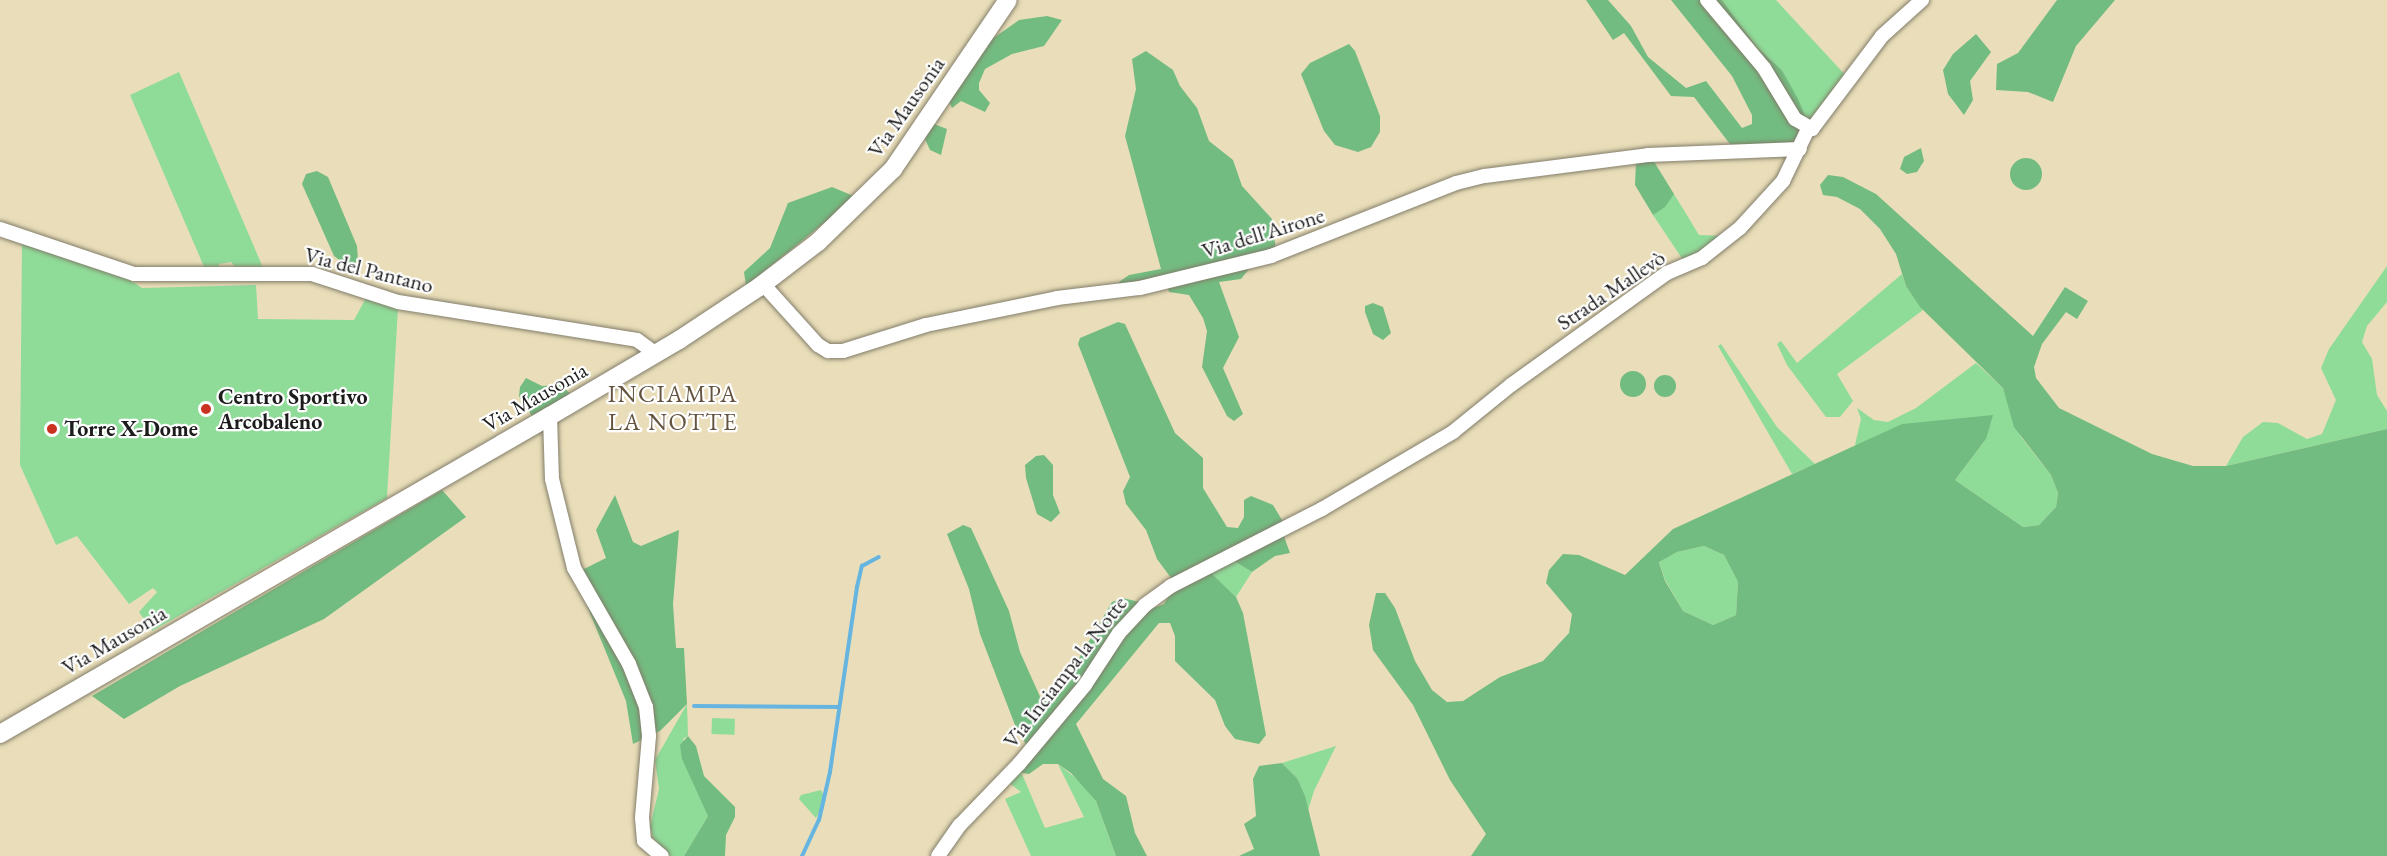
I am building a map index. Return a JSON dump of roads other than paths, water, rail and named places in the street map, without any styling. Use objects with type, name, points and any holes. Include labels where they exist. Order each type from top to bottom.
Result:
[{"type":"main road","name":"Via Mausonia","points":[[0,734],[656,354],[763,284],[818,242],[893,170],[1008,0]]},
{"type":"street","points":[[1707,0],[1764,68],[1795,118],[1808,129],[1820,122],[1882,36],[1922,0]]},
{"type":"street","name":"Strada Mallevò","points":[[1408,459],[1453,432],[1510,385],[1667,273],[1702,258],[1732,234],[1783,181],[1808,129]]},
{"type":"street","name":"Via dell'Airone","points":[[763,284],[818,345],[835,352],[926,325],[1057,298],[1140,288],[1271,256],[1445,187],[1485,176],[1648,154],[1800,149]]},
{"type":"street","name":"Via del Pantano","points":[[0,229],[134,274],[312,274],[398,302],[637,340],[656,354]]},
{"type":"street","points":[[550,416],[552,479],[574,568],[629,664],[646,707],[649,736],[642,819],[644,841],[662,856]]},
{"type":"street","name":"Via Inciampa la Notte","points":[[938,856],[960,825],[1019,764],[1085,685],[1119,633],[1145,605],[1171,586],[1322,508],[1408,459]]},
{"type":"waterway","points":[[802,856],[819,820],[830,772],[862,566],[879,557]]},
{"type":"waterway","points":[[694,706],[839,707]]},
{"type":"place","name":"Centro Sportivo Arcobaleno","points":[[206,409]]},
{"type":"place","name":"Torre X-Dome","points":[[52,429]]},
{"type":"district","name":"INCIAMPA LA NOTTE","points":[[673,408]]}]
